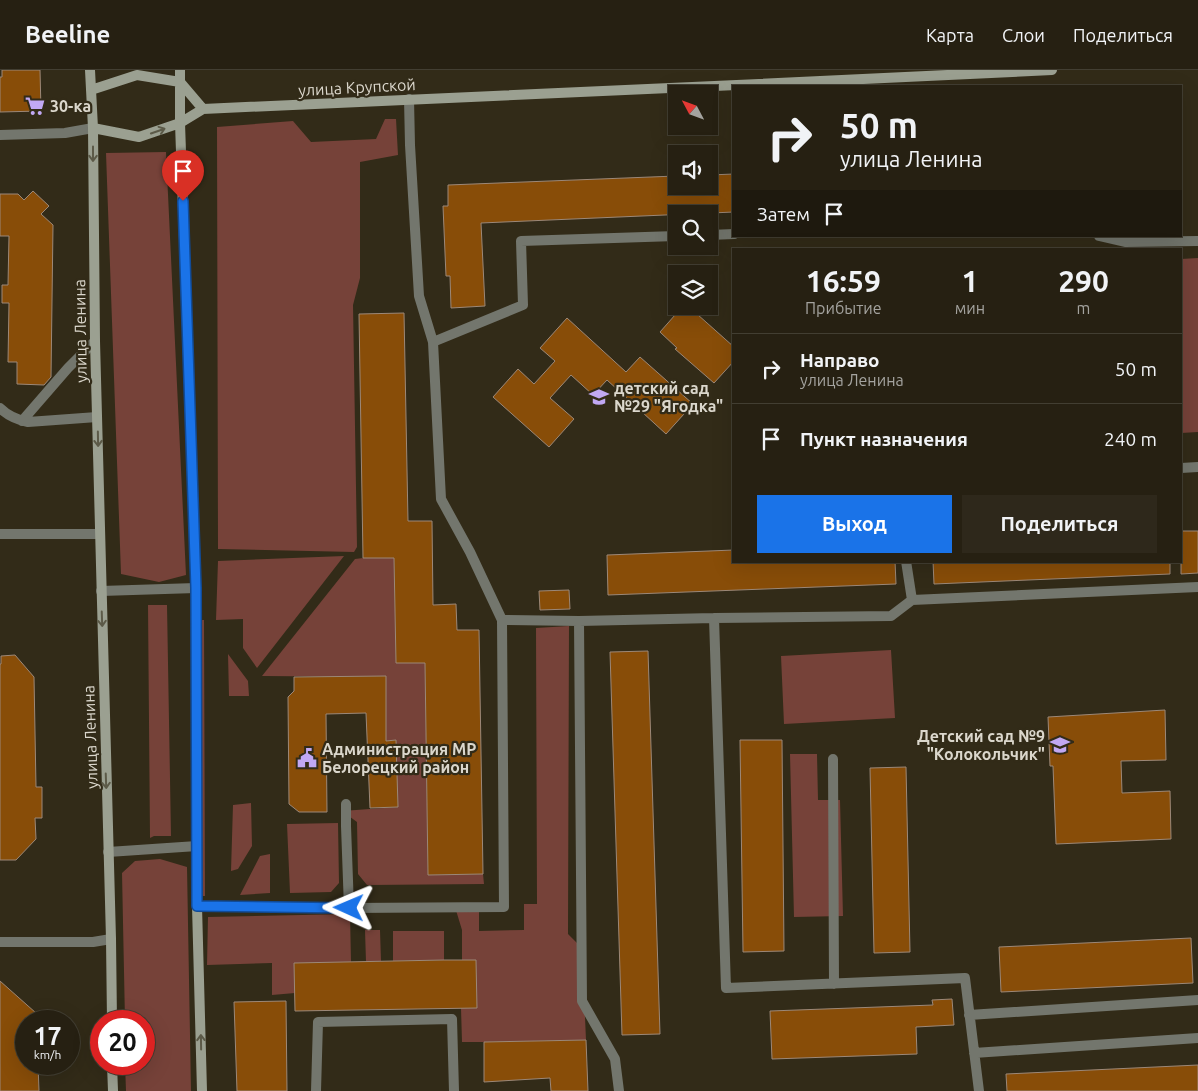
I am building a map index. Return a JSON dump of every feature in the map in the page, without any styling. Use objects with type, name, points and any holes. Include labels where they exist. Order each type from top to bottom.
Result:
[{"type":"main road","name":"улица Ленина","points":[[90,70],[93,128],[95,341],[112,1010]]},
{"type":"main road","points":[[180,70],[180,123],[196,588],[196,846],[202,1091]]},
{"type":"main road","name":"улица Крупской","points":[[759,85],[1052,70]]},
{"type":"main road","points":[[91,90],[137,75],[180,82],[203,109]]},
{"type":"main road","name":"улица Крупской","points":[[93,128],[139,137],[180,123],[203,109],[732,86]]},
{"type":"main road","points":[[112,1075],[113,1091]]},
{"type":"street","points":[[197,906],[349,908],[504,907],[502,620],[470,552],[441,499],[433,342],[419,296],[409,100]]},
{"type":"street","name":"улица Крупской","points":[[0,136],[66,133],[93,128]]},
{"type":"street","points":[[718,235],[732,234]]},
{"type":"street","points":[[433,342],[523,305],[521,240],[668,236]]},
{"type":"street","points":[[1103,237],[1125,242],[1198,242]]},
{"type":"street","points":[[22,421],[68,368],[95,341]]},
{"type":"street","points":[[0,408],[22,421],[28,422],[97,417]]},
{"type":"street","points":[[1182,468],[1198,467]]},
{"type":"street","points":[[0,534],[100,534]]},
{"type":"street","points":[[906,563],[912,600]]},
{"type":"street","points":[[502,620],[579,621],[891,616],[912,600],[1198,587]]},
{"type":"street","points":[[101,592],[196,588]]},
{"type":"street","points":[[714,618],[726,988],[965,978],[979,1091]]},
{"type":"street","points":[[579,621],[582,1001],[615,1059],[620,1091]]},
{"type":"street","points":[[833,759],[834,984]]},
{"type":"street","points":[[346,804],[349,908]]},
{"type":"street","points":[[108,852],[196,846]]},
{"type":"street","points":[[0,942],[93,942],[111,940]]},
{"type":"street","points":[[969,1015],[1198,1000]]},
{"type":"street","points":[[316,1091],[318,1022],[452,1019],[454,1091]]},
{"type":"street","points":[[974,1053],[1198,1038]]},
{"type":"shaded area","points":[[385,119],[396,119],[398,155],[360,162],[360,278],[353,305],[357,547],[354,552],[218,549],[217,127],[293,121],[311,142],[376,139]]},
{"type":"shaded area","points":[[166,152],[186,575],[159,582],[121,574],[106,153]]},
{"type":"shaded area","points":[[1198,258],[1198,432],[1182,433],[1182,259]]},
{"type":"shaded area","points":[[344,556],[257,668],[243,648],[243,619],[216,620],[218,561]]},
{"type":"shaded area","points":[[394,558],[396,663],[425,663],[428,875],[483,874],[484,884],[367,885],[358,874],[357,822],[342,811],[398,807],[395,740],[386,741],[386,677],[262,676],[355,559]]},
{"type":"shaded area","points":[[148,605],[167,605],[171,836],[154,836],[150,838]]},
{"type":"shaded area","points":[[196,620],[204,620],[205,896],[197,896]]},
{"type":"shaded area","points":[[569,626],[568,934],[582,948],[586,1040],[462,1042],[461,1008],[476,960],[462,960],[462,930],[455,907],[479,911],[479,931],[524,930],[524,904],[537,904],[536,628]]},
{"type":"shaded area","points":[[891,650],[895,718],[784,724],[781,656]]},
{"type":"shaded area","points":[[228,654],[248,681],[249,696],[229,696]]},
{"type":"shaded area","points":[[790,754],[817,754],[818,800],[840,800],[843,916],[794,917]]},
{"type":"shaded area","points":[[251,803],[252,846],[238,869],[231,871],[233,805]]},
{"type":"shaded area","points":[[338,823],[339,883],[331,892],[290,893],[287,824]]},
{"type":"shaded area","points":[[270,854],[270,893],[240,895],[260,856]]},
{"type":"shaded area","points":[[160,859],[187,867],[191,1091],[126,1091],[125,1075],[155,1075],[155,1010],[125,1010],[122,873],[135,861]]},
{"type":"shaded area","points":[[350,914],[351,962],[295,993],[272,995],[272,963],[207,965],[208,917]]},
{"type":"shaded area","points":[[365,930],[380,930],[381,961],[366,962]]},
{"type":"shaded area","points":[[393,931],[444,931],[444,960],[393,961]]},
{"type":"building","points":[[2,70],[40,70],[41,111],[0,112],[0,77],[2,77]]},
{"type":"building","points":[[732,174],[732,212],[718,213],[718,205],[668,205],[668,215],[481,223],[485,306],[451,308],[450,276],[446,276],[443,206],[448,206],[448,185],[668,176],[668,195],[718,195],[718,175]]},
{"type":"building","points":[[33,191],[49,206],[41,214],[53,225],[51,377],[44,385],[17,384],[17,362],[8,362],[9,303],[2,303],[2,285],[8,285],[9,236],[0,236],[0,194],[18,194],[24,200]]},
{"type":"building","points":[[404,313],[408,521],[432,521],[433,605],[456,604],[457,630],[479,630],[483,874],[428,875],[425,663],[396,663],[394,558],[363,558],[359,314]]},
{"type":"building","points":[[675,315],[698,315],[732,345],[732,363],[714,383],[675,349],[677,348],[660,332]]},
{"type":"building","points":[[567,318],[626,372],[640,357],[693,404],[666,434],[607,380],[593,395],[571,375],[550,398],[574,419],[549,447],[493,397],[518,369],[534,384],[555,361],[540,348]]},
{"type":"building","points":[[1182,531],[1198,531],[1198,573],[1181,574]]},
{"type":"building","points":[[732,550],[732,563],[895,563],[896,584],[608,595],[607,555]]},
{"type":"building","points":[[933,563],[1170,563],[1170,574],[934,584]]},
{"type":"building","points":[[569,590],[570,609],[540,610],[539,591]]},
{"type":"building","points":[[648,651],[660,1034],[622,1035],[610,652]]},
{"type":"building","points":[[15,655],[34,677],[36,787],[42,787],[42,818],[35,818],[36,839],[16,860],[0,860],[0,664],[1,656]]},
{"type":"building","name":"Администрация МР Белорецкий район","points":[[386,676],[386,741],[396,740],[398,807],[370,808],[366,713],[326,714],[327,812],[299,812],[289,804],[288,697],[294,691],[294,677]]},
{"type":"building","points":[[1165,710],[1166,760],[1121,761],[1122,793],[1170,791],[1171,839],[1056,844],[1053,766],[1050,766],[1048,717]]},
{"type":"building","points":[[740,740],[782,740],[784,951],[743,952]]},
{"type":"building","points":[[906,767],[910,952],[874,953],[870,768]]},
{"type":"building","points":[[1191,938],[1193,983],[1001,992],[999,947]]},
{"type":"building","points":[[476,960],[477,1008],[295,1011],[294,963]]},
{"type":"building","points":[[0,981],[33,1010],[15,1010],[15,1075],[38,1075],[39,1091],[0,1091]]},
{"type":"building","points":[[952,999],[954,1025],[916,1027],[917,1054],[772,1059],[770,1011],[933,1005],[932,1000]]},
{"type":"building","points":[[286,1001],[287,1091],[237,1091],[234,1002]]},
{"type":"building","points":[[586,1040],[588,1091],[551,1091],[550,1078],[484,1082],[484,1042]]},
{"type":"building","points":[[1198,1065],[1198,1091],[1007,1091],[1006,1074]]},
{"type":"place","name":"30-ка","points":[[35,106]]},
{"type":"place","name":"детский сад №29 \"Ягодка\"","points":[[599,397]]},
{"type":"place","name":"Детский сад №9 \"Колокольчик\"","points":[[1060,745]]},
{"type":"place","name":"Администрация МР Белорецкий район","points":[[307,758]]},
{"type":"route","points":[[183,201],[196,588],[197,906],[349,908]]}]
